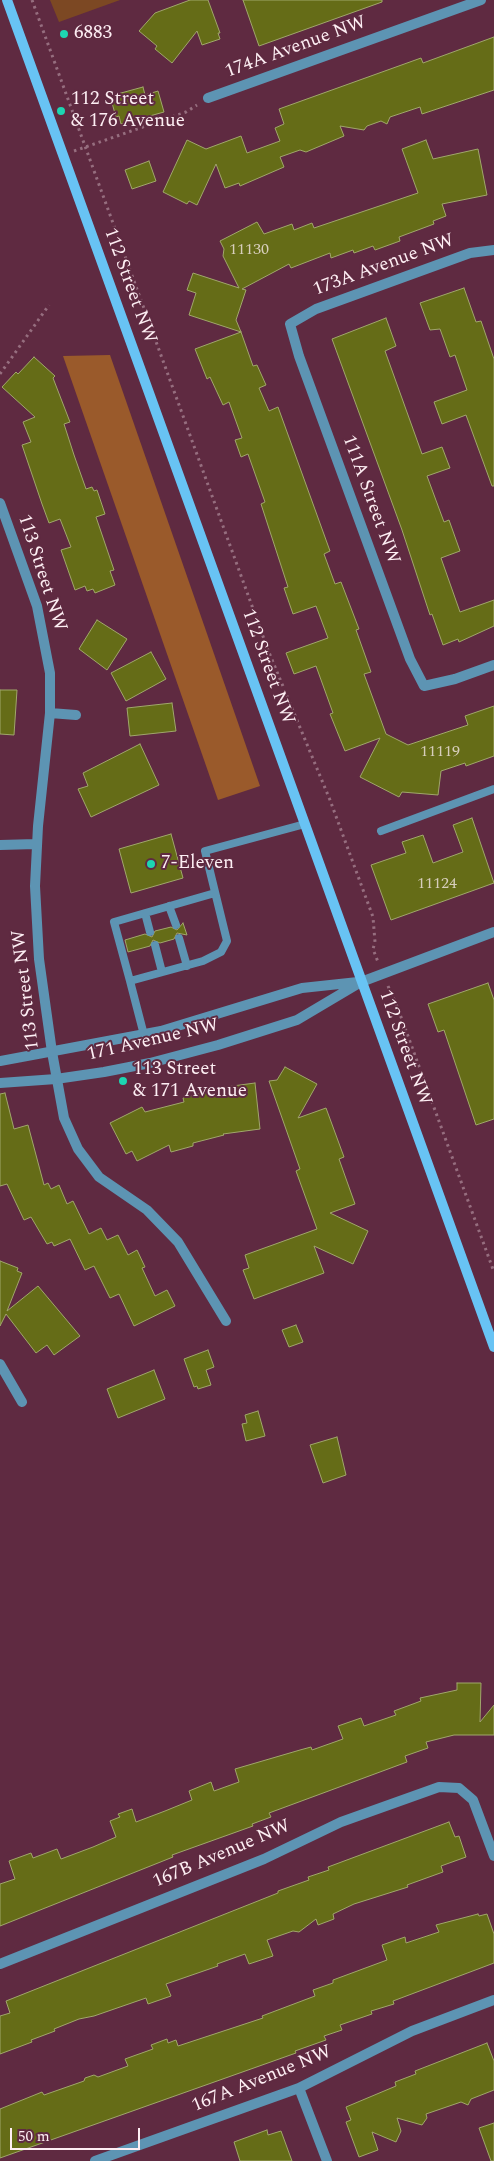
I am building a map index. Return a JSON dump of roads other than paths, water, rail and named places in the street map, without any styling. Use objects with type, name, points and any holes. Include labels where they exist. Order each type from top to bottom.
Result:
[{"type":"main road","name":"112 Street NW","points":[[7,0],[494,1346]]},
{"type":"street","name":"174A Avenue NW","points":[[208,98],[481,0]]},
{"type":"street","name":"173A Avenue NW","points":[[290,324],[325,305],[470,253],[494,250]]},
{"type":"street","name":"111A Street NW","points":[[290,324],[299,356],[410,659],[424,686],[455,679],[494,665]]},
{"type":"street","name":"113 Street NW","points":[[0,503],[42,625],[50,673],[50,713],[36,844],[36,886],[39,959],[56,1079],[64,1118],[70,1134],[88,1165],[99,1177],[147,1210],[170,1232],[185,1252],[226,1322]]},
{"type":"street","points":[[50,713],[76,715]]},
{"type":"street","points":[[0,845],[36,844]]},
{"type":"street","name":"171 Avenue NW","points":[[0,1084],[56,1079],[150,1063],[297,1020],[361,982],[494,932]]},
{"type":"street","name":"171 Avenue NW","points":[[0,1061],[144,1035],[228,1012],[302,988],[361,982]]},
{"type":"street","points":[[0,1364],[22,1402]]},
{"type":"street","name":"167B Avenue NW","points":[[0,1964],[264,1859],[342,1822],[439,1787],[459,1788],[473,1800],[494,1856]]},
{"type":"street","name":"167A Avenue NW","points":[[95,2161],[299,2088],[412,2031],[494,2000]]},
{"type":"street","points":[[299,2088],[326,2161]]},
{"type":"lane","points":[[381,831],[494,789]]},
{"type":"lane","points":[[130,981],[203,961],[221,952],[227,941],[205,851],[305,824]]},
{"type":"lane","points":[[144,1035],[114,922],[215,893]]},
{"type":"lane","points":[[169,906],[176,925]]},
{"type":"lane","points":[[145,913],[150,932]]},
{"type":"lane","points":[[179,938],[187,966]]},
{"type":"lane","points":[[155,945],[162,972]]},
{"type":"place","name":"6883","points":[[64,34]]},
{"type":"place","name":"112 Street & 176 Avenue","points":[[61,111]]},
{"type":"place","name":"7-Eleven","points":[[151,864]]},
{"type":"place","name":"113 Street & 171 Avenue","points":[[123,1081]]}]
